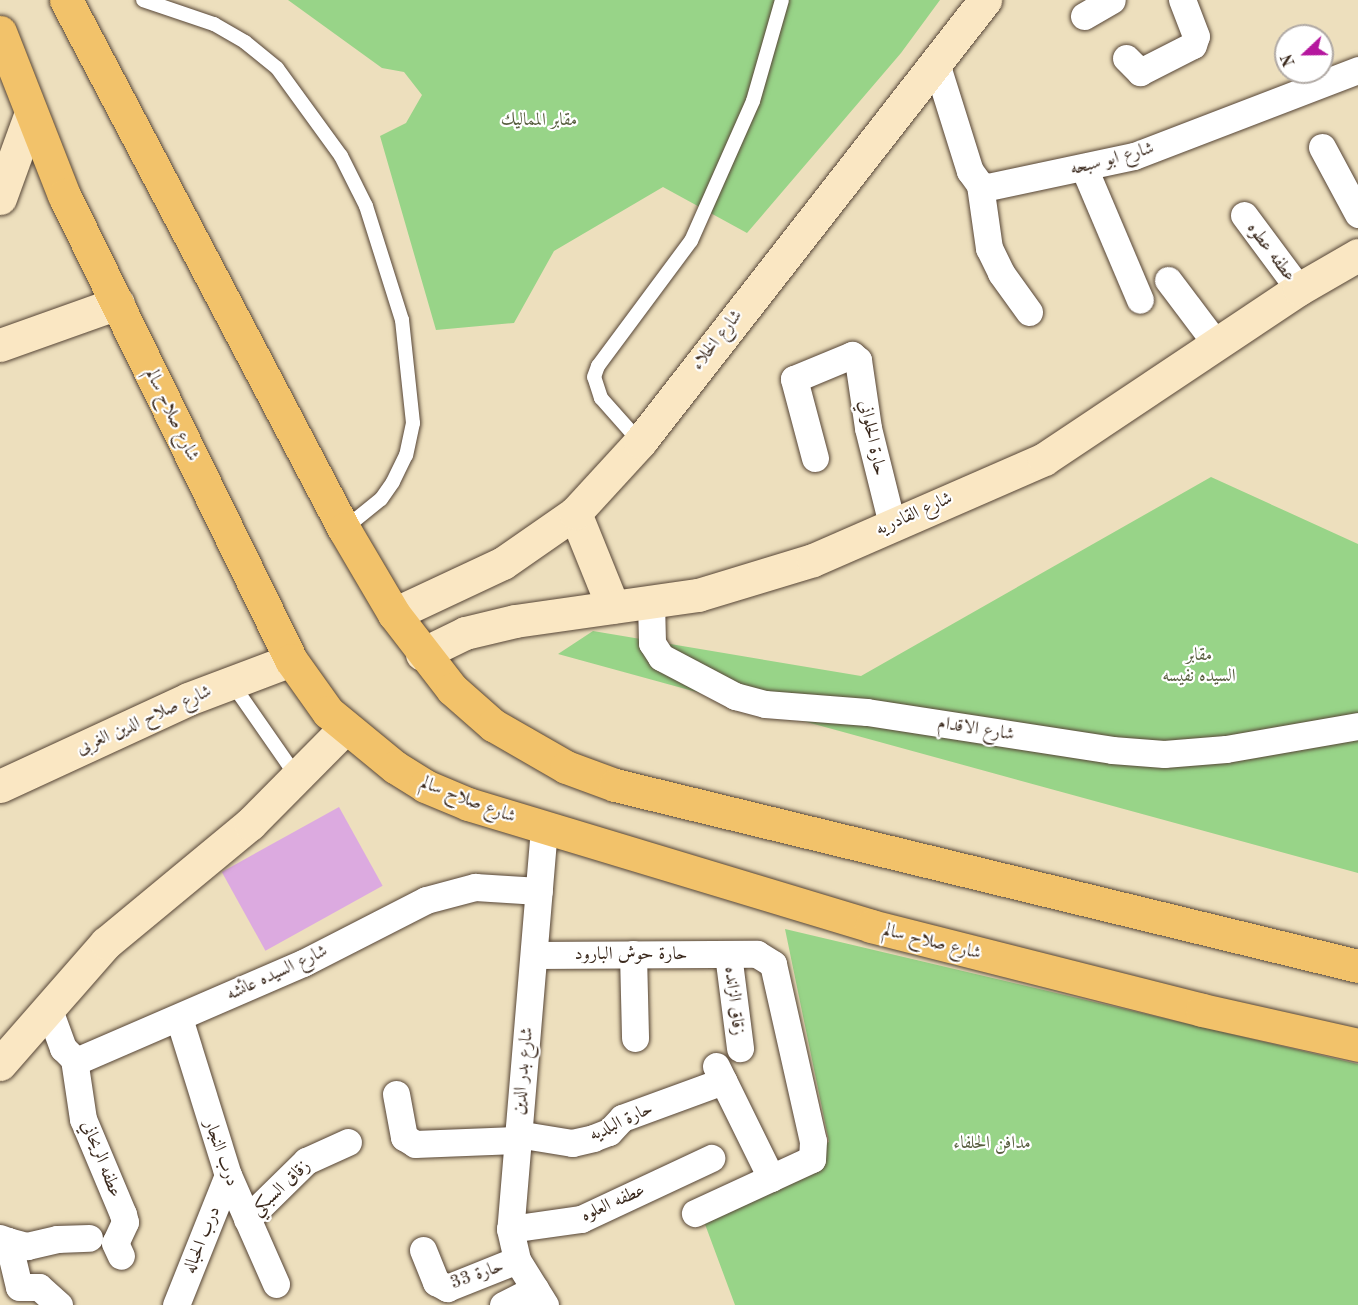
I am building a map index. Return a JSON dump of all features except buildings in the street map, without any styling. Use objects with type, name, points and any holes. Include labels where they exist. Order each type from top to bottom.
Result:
[{"type":"main road","points":[[66,0],[344,529],[394,614],[422,654],[452,689],[493,724],[566,767],[615,785],[1358,966]]},
{"type":"main road","name":"شارع صلاح سالم","points":[[0,32],[49,162],[291,660],[313,695],[346,727],[425,786],[544,828],[871,926],[1358,1045]]},
{"type":"street","name":"شارع الخلاء","points":[[394,614],[503,563],[575,513],[640,442],[720,334],[937,66],[985,0]]},
{"type":"street","points":[[1084,16],[1112,0]]},
{"type":"street","points":[[1126,58],[1140,72],[1194,45],[1196,36],[1182,0]]},
{"type":"street","points":[[937,66],[970,171],[980,184],[989,248],[1001,273],[1029,312]]},
{"type":"street","name":"شارع ابو سبحه","points":[[980,184],[988,187],[1084,168],[1204,132],[1358,70]]},
{"type":"street","points":[[0,198],[31,112]]},
{"type":"street","points":[[1323,147],[1358,214]]},
{"type":"street","points":[[1084,168],[1140,300]]},
{"type":"street","name":"عطفه عطوه","points":[[1244,215],[1299,289]]},
{"type":"street","name":"شارع القادريه","points":[[422,654],[465,633],[495,626],[698,595],[813,560],[1044,459],[1299,289],[1358,255]]},
{"type":"street","points":[[1168,280],[1217,345]]},
{"type":"street","points":[[0,345],[118,303]]},
{"type":"street","name":"حارة الحلواني","points":[[815,458],[794,380],[852,355],[858,360],[866,420],[892,524]]},
{"type":"street","points":[[575,513],[613,607]]},
{"type":"street","name":"شارع الاقدام","points":[[651,601],[652,643],[661,657],[735,696],[765,704],[867,712],[1112,750],[1164,754],[1226,749],[1358,726]]},
{"type":"street","name":"شارع صلاح الدين الغربى","points":[[0,786],[231,682],[291,660]]},
{"type":"street","points":[[0,1064],[106,943],[200,868],[297,777],[346,727]]},
{"type":"street","name":"شارع بدر الدين","points":[[540,1297],[517,1260],[510,1229],[544,828]]},
{"type":"street","name":"شارع السيده عائشه","points":[[74,1059],[180,1018],[303,963],[426,900],[475,887],[539,891]]},
{"type":"street","points":[[633,954],[635,1038]]},
{"type":"street","name":"زقاق الزانده","points":[[728,954],[740,1048]]},
{"type":"street","name":"حارة حوش البارود","points":[[534,955],[757,954],[773,964],[814,1150],[804,1164],[695,1213]]},
{"type":"street","points":[[48,1007],[63,1048],[74,1059]]},
{"type":"street","name":"درب النجار","points":[[180,1018],[228,1175],[276,1284]]},
{"type":"street","name":"عطفه الريحاني","points":[[74,1059],[83,1119],[125,1222],[115,1243],[121,1256]]},
{"type":"street","name":"حارة البلديه","points":[[396,1094],[404,1137],[415,1144],[516,1137],[572,1143],[609,1132],[622,1118],[719,1072],[771,1178]]},
{"type":"street","name":"زقاق السبكي","points":[[246,1219],[306,1161],[348,1142]]},
{"type":"street","name":"عطفه العلوه","points":[[510,1229],[581,1219],[711,1158]]},
{"type":"street","name":"درب الحباله","points":[[176,1305],[228,1175]]},
{"type":"street","points":[[4,1240],[27,1246],[57,1239],[89,1238]]},
{"type":"street","points":[[4,1240],[19,1287],[39,1287],[59,1305]]},
{"type":"street","name":"حارة 33","points":[[423,1250],[436,1282],[447,1288],[517,1260]]},
{"type":"street","points":[[503,1305],[540,1297]]},
{"type":"lane","points":[[143,0],[232,34],[277,68],[341,156],[366,206],[402,320],[413,423],[406,455],[393,482],[381,499],[344,529]]},
{"type":"lane","points":[[640,442],[601,398],[594,377],[598,366],[691,241],[753,101],[782,0]]},
{"type":"lane","points":[[231,682],[297,777]]},
{"type":"green space","name":"مقابر المماليك","points":[[288,0],[940,0],[901,53],[747,233],[663,187],[554,251],[514,323],[436,330],[380,136],[406,123],[422,95],[404,72],[382,68]]},
{"type":"green space","name":"مقابر السيده نفيسه","points":[[1211,477],[1358,544],[1358,873],[558,654],[593,631],[861,676]]},
{"type":"green space","name":"مدافن الحلفاء","points":[[785,929],[1358,1064],[1358,1305],[735,1305],[696,1200],[829,1142]]}]
